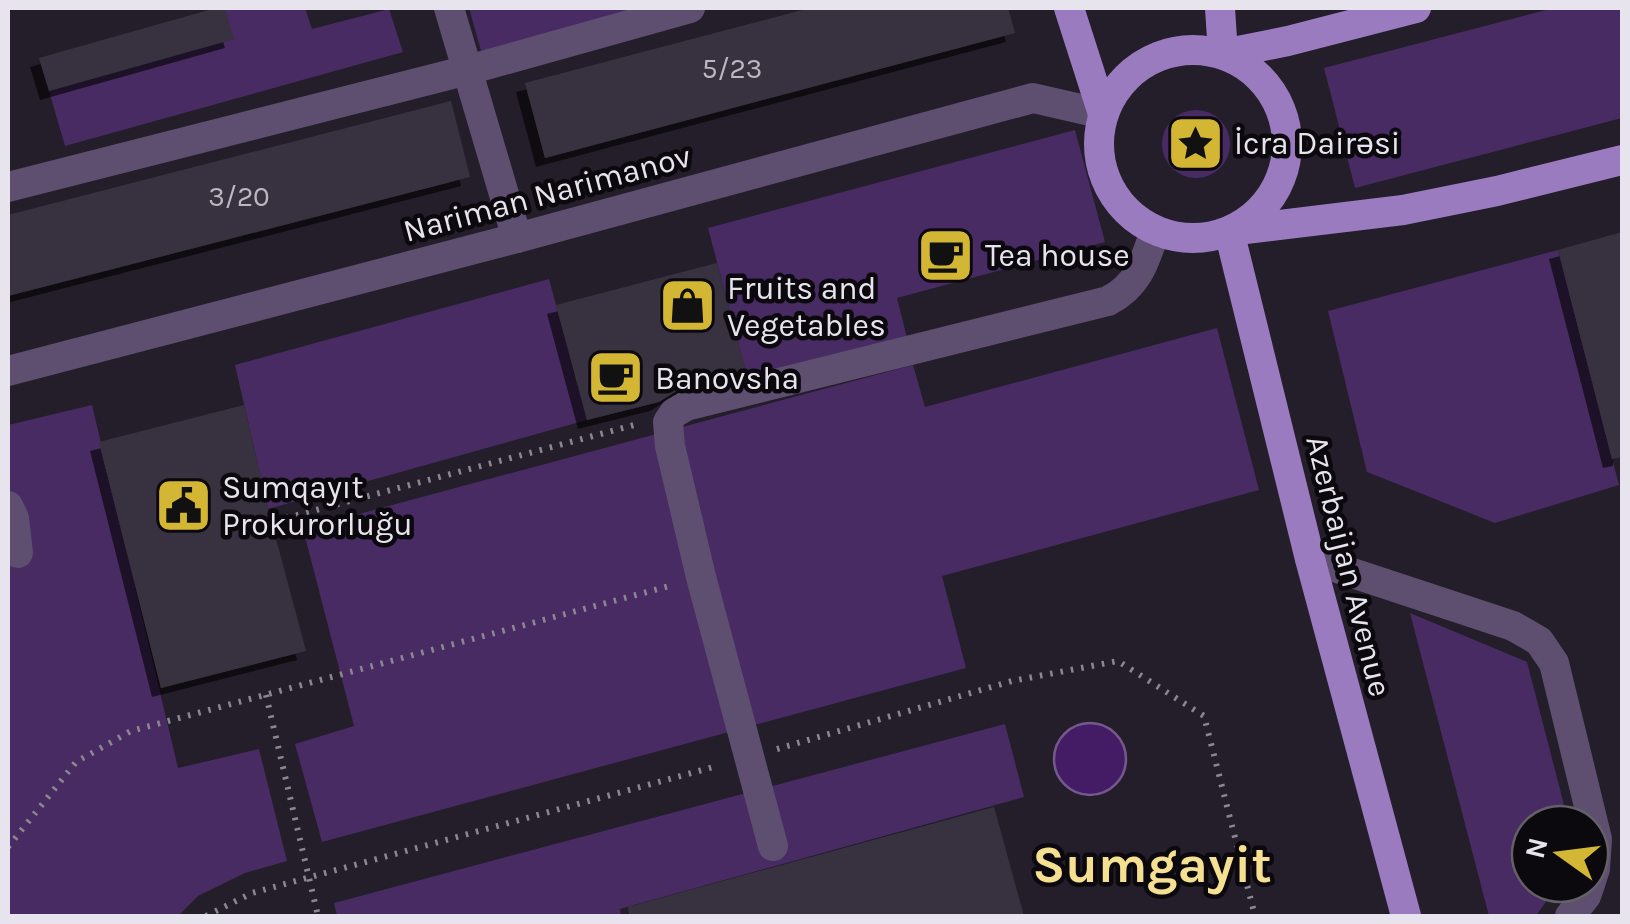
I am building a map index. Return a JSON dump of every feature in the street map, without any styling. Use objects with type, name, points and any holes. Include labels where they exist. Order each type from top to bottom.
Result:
[{"type":"main road","points":[[1069,8],[1103,114]]},
{"type":"main road","points":[[1220,8],[1223,54]]},
{"type":"main road","points":[[1223,54],[1416,8]]},
{"type":"main road","points":[[1229,231],[1254,216],[1272,194],[1284,168],[1287,140],[1282,112],[1268,86],[1248,67],[1223,54],[1198,49],[1150,59],[1130,73],[1103,114],[1098,142],[1102,169],[1113,195],[1132,216],[1155,231],[1180,237],[1205,237],[1403,210],[1622,160]]},
{"type":"main road","name":"Azerbaijan Avenue","points":[[1229,231],[1310,559],[1406,916]]},
{"type":"street","points":[[449,8],[518,238]]},
{"type":"street","points":[[8,188],[468,70],[690,8]]},
{"type":"street","name":"Nariman Narimanov","points":[[8,370],[518,238],[1033,98],[1103,114]]},
{"type":"street","points":[[773,846],[701,578],[670,446],[668,422],[686,406],[1108,301],[1135,281],[1155,231]]},
{"type":"street","points":[[8,506],[14,518],[18,552]]},
{"type":"street","points":[[1310,559],[1513,626],[1539,641],[1554,663],[1588,804]]},
{"type":"path","points":[[286,518],[640,424]]},
{"type":"path","points":[[8,847],[76,762],[131,731],[701,578]]},
{"type":"path","points":[[206,916],[252,892],[1012,682],[1118,661],[1204,716],[1255,916]]},
{"type":"path","points":[[266,695],[318,916]]},
{"type":"shaded area","points":[[225,8],[305,8],[312,29],[389,9],[403,52],[65,146],[49,91],[233,39]]},
{"type":"shaded area","points":[[469,8],[640,8],[481,51]]},
{"type":"shaded area","points":[[1554,8],[1622,8],[1622,118],[1355,188],[1324,68]]},
{"type":"shaded area","points":[[1196,110],[1220,120],[1230,144],[1220,168],[1196,178],[1172,168],[1162,144],[1172,120]]},
{"type":"shaded area","points":[[1075,130],[1105,242],[897,298],[907,338],[748,380],[708,228]]},
{"type":"shaded area","points":[[1558,250],[1619,485],[1495,523],[1367,472],[1328,311]]},
{"type":"shaded area","points":[[549,279],[587,420],[268,509],[235,365]]},
{"type":"shaded area","points":[[1217,328],[1259,490],[942,576],[966,668],[322,842],[295,744],[354,726],[303,529],[913,365],[925,407]]},
{"type":"shaded area","points":[[92,405],[178,768],[259,749],[287,861],[245,873],[198,896],[178,916],[8,916],[8,425]]},
{"type":"shaded area","points":[[1410,613],[1527,662],[1564,804],[1510,804],[1510,904],[1544,904],[1536,916],[1489,916]]},
{"type":"shaded area","points":[[1090,723],[1115,734],[1126,759],[1115,784],[1090,795],[1065,784],[1054,759],[1065,734]]},
{"type":"shaded area","points":[[1005,724],[1024,797],[620,909],[621,916],[337,916],[334,903]]},
{"type":"building","points":[[225,8],[234,39],[49,91],[39,58]]},
{"type":"building","points":[[810,8],[1008,8],[1015,33],[545,158],[525,83]]},
{"type":"building","points":[[451,101],[470,177],[8,296],[8,215]]},
{"type":"building","points":[[1622,232],[1622,457],[1612,459],[1558,250]]},
{"type":"building","points":[[717,263],[746,372],[681,388],[659,402],[587,420],[556,305]]},
{"type":"building","points":[[244,405],[306,651],[161,688],[99,442]]},
{"type":"building","points":[[994,807],[1024,916],[629,916],[628,907]]},
{"type":"place","name":"İcra Dairəsi","points":[[1195,143]]},
{"type":"place","name":"Tea house","points":[[946,255]]},
{"type":"place","name":"Fruits and Vegetables","points":[[688,306]]},
{"type":"place","name":"Banovsha","points":[[616,378]]},
{"type":"place","name":"Sumqayıt Prokurorluğu","points":[[183,505]]},
{"type":"district","name":"Sumgayit","points":[[1152,864]]}]
